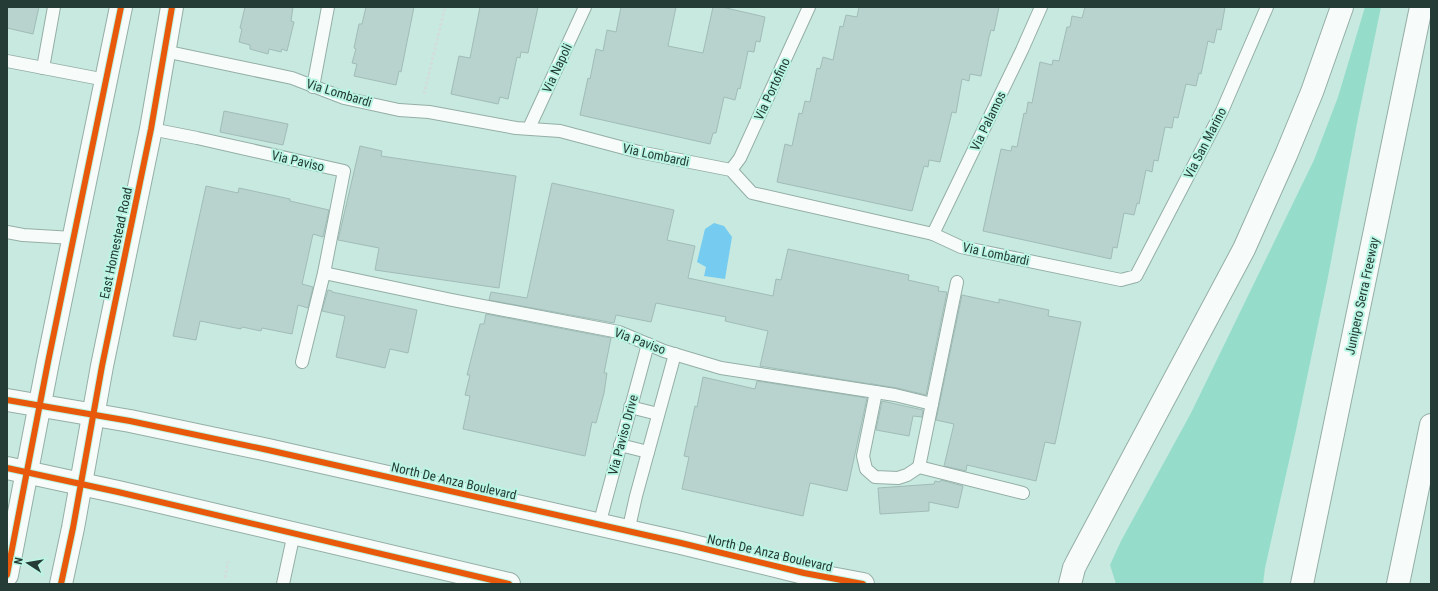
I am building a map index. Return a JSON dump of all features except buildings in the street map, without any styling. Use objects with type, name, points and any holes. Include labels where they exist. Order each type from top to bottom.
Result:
[{"type":"main road","points":[[7,573],[17,470],[39,405],[121,7]]},
{"type":"main road","name":"East Homestead Road","points":[[61,584],[102,366],[151,129],[172,7]]},
{"type":"main road","points":[[1070,584],[1077,562],[1244,249],[1312,92],[1342,7]]},
{"type":"main road","name":"Junipero Serra Freeway","points":[[1302,584],[1421,7]]},
{"type":"main road","name":"North De Anza Boulevard","points":[[7,400],[130,421],[268,450],[681,543],[804,573],[863,584]]},
{"type":"main road","points":[[1398,584],[1431,425]]},
{"type":"main road","points":[[17,470],[294,533],[470,579],[509,584]]},
{"type":"lane","points":[[43,68],[54,7]]},
{"type":"lane","points":[[314,87],[328,7]]},
{"type":"lane","name":"Via Napoli","points":[[529,128],[585,7]]},
{"type":"lane","name":"Via Portofino","points":[[731,170],[739,159],[809,7]]},
{"type":"lane","name":"Via Palamos","points":[[933,234],[1022,50],[1041,7]]},
{"type":"lane","name":"Via San Marino","points":[[1136,276],[1222,111],[1267,7]]},
{"type":"lane","name":"Via Lombardi","points":[[164,52],[292,78],[344,98],[399,110],[429,112],[516,128],[560,131],[639,152],[731,170],[752,193],[933,234],[961,247],[1122,280],[1136,276]]},
{"type":"lane","points":[[7,61],[106,80]]},
{"type":"lane","name":"Via Paviso","points":[[151,129],[344,171],[324,273],[302,362]]},
{"type":"lane","points":[[7,232],[23,235],[73,238]]},
{"type":"lane","name":"Via Paviso","points":[[324,273],[452,300],[619,332],[675,354],[722,368],[876,392],[932,404]]},
{"type":"lane","points":[[876,392],[863,456],[866,469],[875,477],[898,478],[907,475],[919,467],[957,282]]},
{"type":"lane","name":"Via Paviso Drive","points":[[599,525],[648,344]]},
{"type":"lane","points":[[628,532],[675,354]]},
{"type":"lane","points":[[630,407],[658,414]]},
{"type":"lane","points":[[620,445],[648,452]]},
{"type":"lane","points":[[919,467],[1023,493]]},
{"type":"lane","points":[[283,584],[294,533]]},
{"type":"path","points":[[419,112],[445,7]]},
{"type":"path","points":[[224,578],[228,561]]},
{"type":"green space","points":[[1365,7],[1381,7],[1328,277],[1265,568],[1263,584],[1116,584],[1110,565],[1121,541],[1191,413],[1314,160],[1338,97]]},
{"type":"water","points":[[714,223],[724,226],[732,237],[725,279],[704,276],[706,267],[697,262],[705,229]]},
{"type":"cycle path","points":[[7,575],[48,362],[121,7]]},
{"type":"cycle path","points":[[61,584],[73,528],[102,366],[151,129],[172,7]]},
{"type":"cycle path","points":[[7,400],[130,421],[268,450],[681,543],[804,573],[863,584]]},
{"type":"cycle path","points":[[7,468],[118,492],[509,584]]}]
